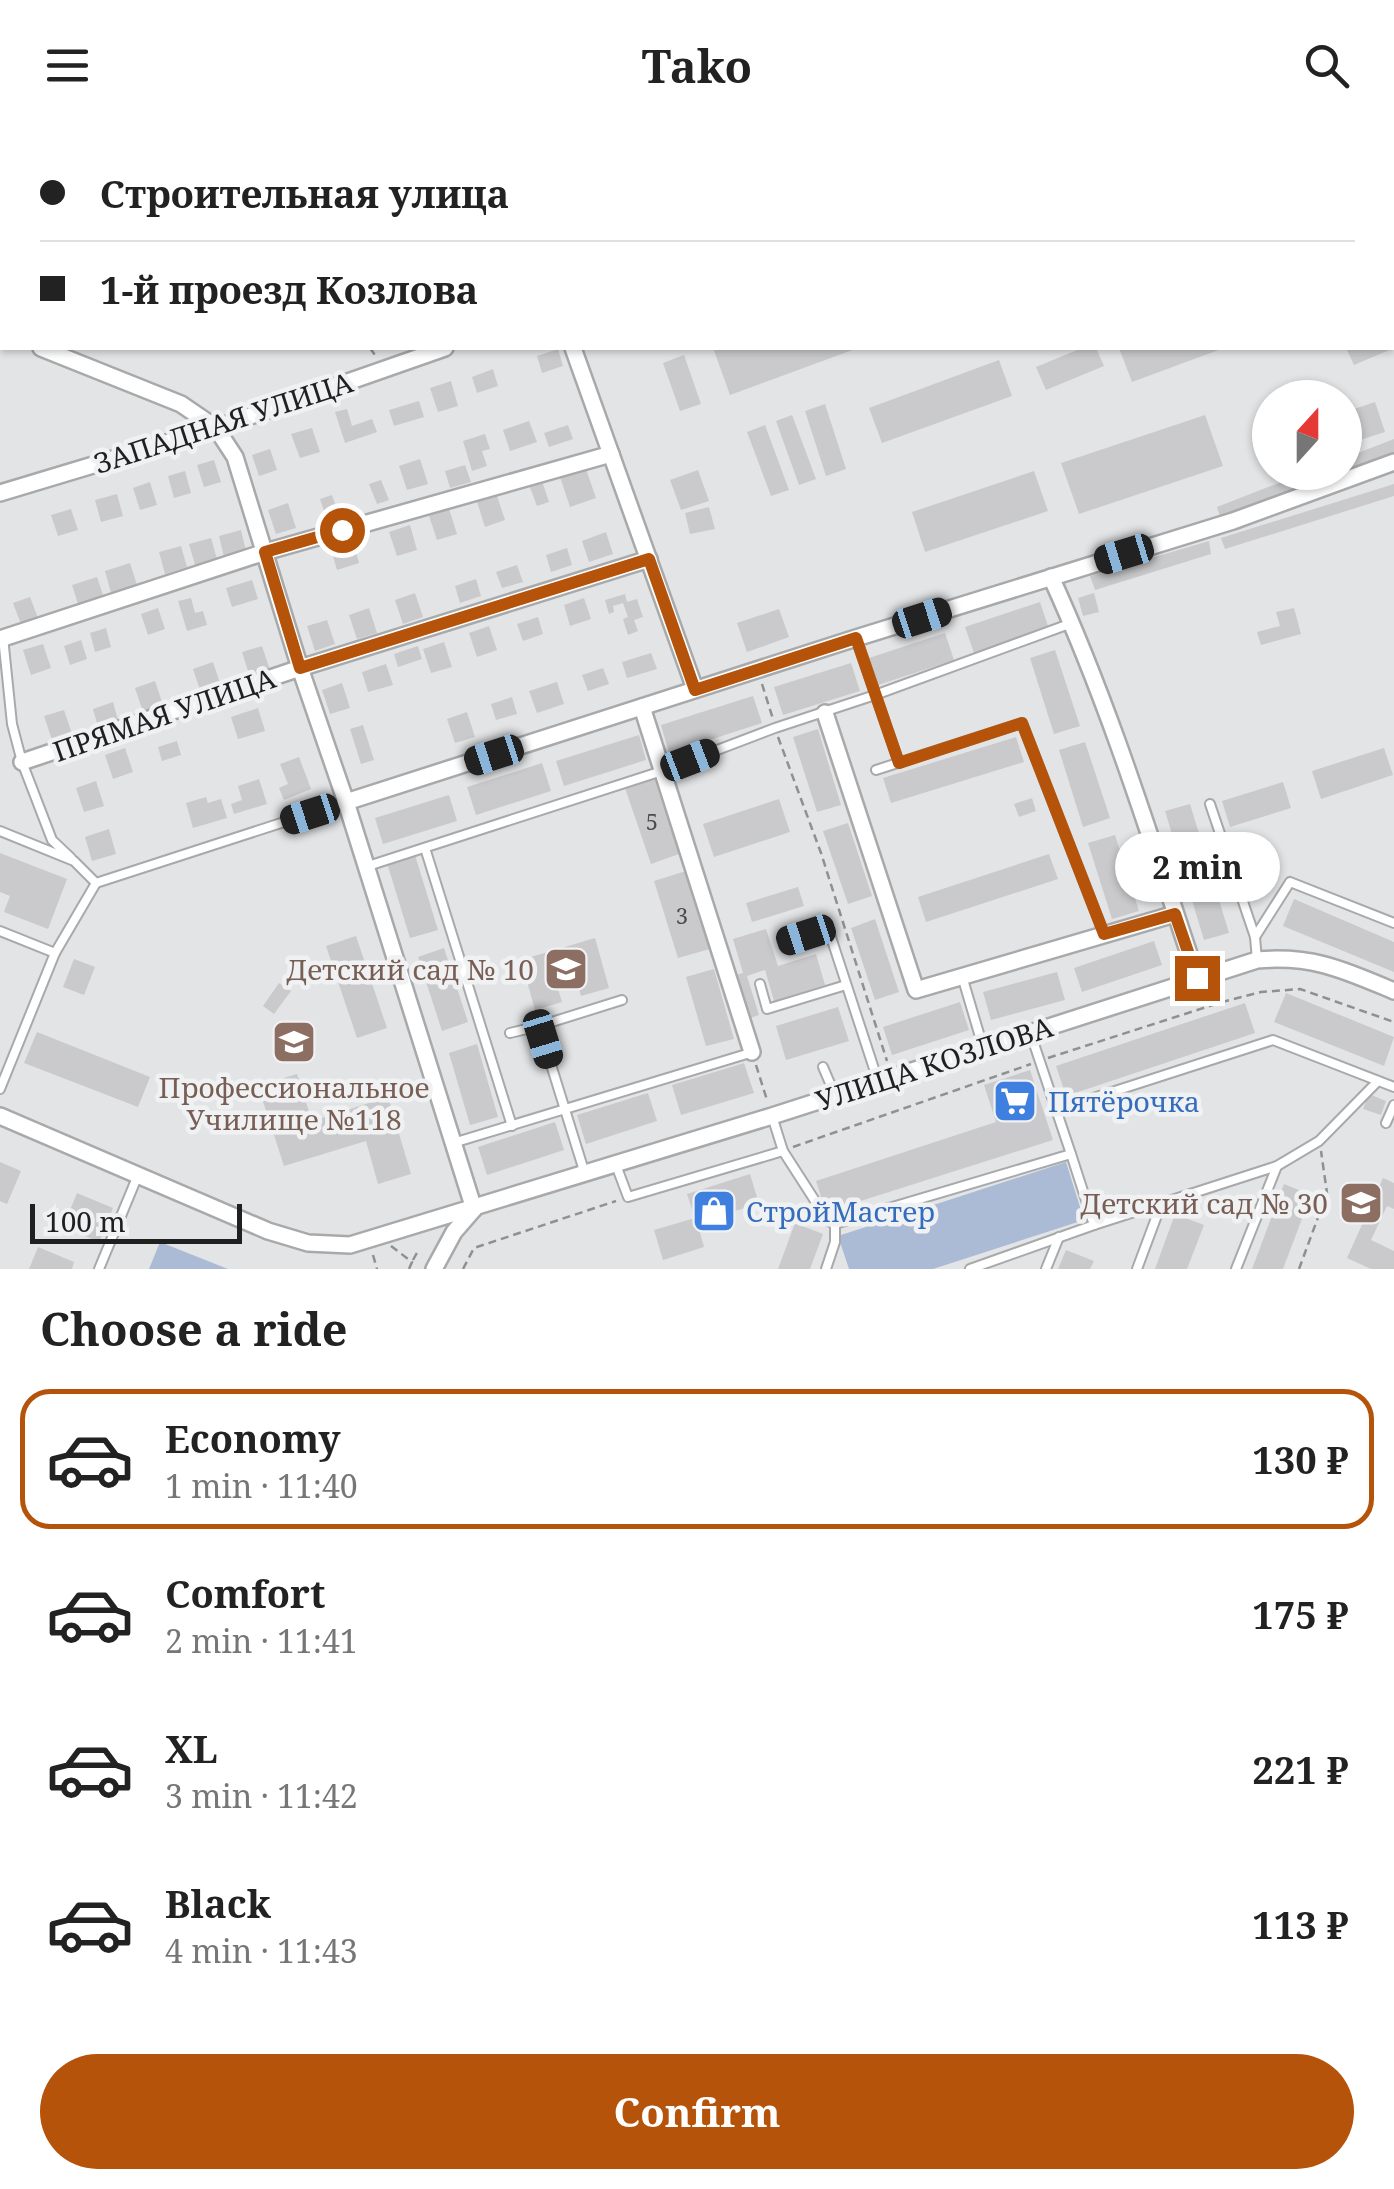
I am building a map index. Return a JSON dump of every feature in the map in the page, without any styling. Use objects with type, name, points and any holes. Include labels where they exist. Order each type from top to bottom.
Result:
[{"type":"street","points":[[46,350],[181,404],[216,428],[235,456],[474,1209],[454,1232],[434,1269]]},
{"type":"street","name":"ЗАПАДНАЯ УЛИЦА","points":[[0,493],[216,428],[439,350]]},
{"type":"street","points":[[574,350],[695,690]]},
{"type":"street","points":[[2,638],[265,552],[611,454]]},
{"type":"street","points":[[346,802],[1233,521],[1394,462]]},
{"type":"street","name":"ПРЯМАЯ УЛИЦА","points":[[22,762],[300,668],[649,559]]},
{"type":"street","points":[[1052,577],[1114,733],[1197,978]]},
{"type":"street","points":[[642,707],[752,1052]]},
{"type":"street","points":[[825,713],[916,990],[1175,914]]},
{"type":"street","name":"УЛИЦА КОЗЛОВА","points":[[0,1116],[268,1230],[308,1243],[350,1245],[772,1116],[1257,960],[1310,960],[1394,992]]},
{"type":"lane","points":[[366,867],[662,771],[1072,623]]},
{"type":"lane","points":[[2,638],[12,724],[22,762],[52,840],[96,883]]},
{"type":"lane","points":[[856,638],[899,763]]},
{"type":"lane","points":[[876,770],[1022,723],[1104,934]]},
{"type":"lane","points":[[0,1090],[55,952],[96,883],[346,802]]},
{"type":"lane","points":[[1210,804],[1255,936],[1257,960]]},
{"type":"lane","points":[[0,832],[74,861]]},
{"type":"lane","points":[[425,848],[512,1126]]},
{"type":"lane","points":[[1255,936],[1290,882],[1394,924]]},
{"type":"lane","points":[[784,942],[828,928],[846,984],[885,1078]]},
{"type":"lane","points":[[0,931],[55,952]]},
{"type":"lane","points":[[962,976],[984,1047]]},
{"type":"lane","points":[[760,984],[767,1009],[846,984]]},
{"type":"lane","points":[[510,1033],[622,1000]]},
{"type":"lane","points":[[539,1026],[584,1174]]},
{"type":"lane","points":[[1030,1032],[1094,1225]]},
{"type":"lane","points":[[1056,1110],[1274,1040],[1394,1087]]},
{"type":"lane","points":[[454,1143],[752,1052]]},
{"type":"lane","points":[[823,1068],[834,1095]]},
{"type":"lane","points":[[970,1269],[1277,1166],[1319,1141],[1378,1081]]},
{"type":"lane","points":[[1386,1123],[1394,1105]]},
{"type":"lane","points":[[772,1116],[782,1151],[828,1221],[835,1224],[1072,1154]]},
{"type":"lane","points":[[616,1165],[628,1197],[782,1151]]},
{"type":"lane","points":[[1236,1269],[1277,1166]]},
{"type":"lane","points":[[99,1269],[138,1174]]},
{"type":"lane","points":[[1137,1269],[1162,1202]]},
{"type":"lane","points":[[826,1269],[836,1242],[835,1224]]},
{"type":"lane","points":[[1046,1269],[1059,1237]]},
{"type":"path","points":[[758,670],[821,853],[885,1078]]},
{"type":"path","points":[[782,1151],[1040,1061],[1262,992],[1300,988],[1394,1022]]},
{"type":"path","points":[[752,1052],[772,1116]]},
{"type":"path","points":[[1299,1269],[1327,1194],[1319,1141]]},
{"type":"path","points":[[463,1269],[474,1248],[628,1197]]},
{"type":"path","points":[[378,1237],[412,1262]]},
{"type":"path","points":[[409,1269],[419,1249]]},
{"type":"shaded area","points":[[1066,1162],[1084,1220],[933,1269],[849,1269],[838,1236]]},
{"type":"shaded area","points":[[160,1242],[228,1269],[149,1269]]},
{"type":"building","points":[[558,350],[563,366],[542,373],[537,356]]},
{"type":"building","points":[[714,350],[853,350],[730,395]]},
{"type":"building","points":[[1077,350],[1097,350],[1104,366],[1046,390],[1036,367]]},
{"type":"building","points":[[1120,350],[1219,350],[1132,382]]},
{"type":"building","points":[[1347,350],[1389,350],[1354,365]]},
{"type":"building","points":[[684,355],[701,404],[680,411],[663,363]]},
{"type":"building","points":[[999,360],[1012,396],[882,443],[869,408]]},
{"type":"building","points":[[493,369],[498,386],[477,393],[472,377]]},
{"type":"building","points":[[451,381],[458,406],[438,412],[430,388]]},
{"type":"building","points":[[419,401],[424,417],[394,426],[389,410]]},
{"type":"building","points":[[1375,402],[1385,432],[1362,439],[1362,406]]},
{"type":"building","points":[[825,404],[846,469],[826,476],[805,411]]},
{"type":"building","points":[[347,409],[352,426],[372,419],[377,432],[345,443],[335,412]]},
{"type":"building","points":[[792,415],[816,479],[799,485],[776,421]]},
{"type":"building","points":[[1205,415],[1223,466],[1079,514],[1061,463]]},
{"type":"building","points":[[529,421],[537,442],[510,451],[503,430]]},
{"type":"building","points":[[568,425],[573,439],[549,447],[544,433]]},
{"type":"building","points":[[765,425],[789,490],[771,496],[747,432]]},
{"type":"building","points":[[312,428],[320,452],[300,458],[291,434]]},
{"type":"building","points":[[485,434],[490,449],[482,451],[487,466],[472,471],[463,441]]},
{"type":"building","points":[[1394,439],[1394,454],[1362,466],[1362,451]]},
{"type":"building","points":[[270,449],[277,470],[259,476],[252,455]]},
{"type":"building","points":[[420,459],[428,484],[407,490],[399,466]]},
{"type":"building","points":[[214,460],[221,482],[204,487],[197,465]]},
{"type":"building","points":[[465,465],[471,482],[450,488],[445,471]]},
{"type":"building","points":[[586,469],[596,498],[570,507],[560,477]]},
{"type":"building","points":[[698,470],[709,501],[681,510],[670,480]]},
{"type":"building","points":[[185,471],[191,493],[174,498],[168,476]]},
{"type":"building","points":[[1034,471],[1048,511],[925,552],[912,512]]},
{"type":"building","points":[[381,480],[389,500],[377,504],[369,484]]},
{"type":"building","points":[[542,481],[549,502],[537,506],[529,485]]},
{"type":"building","points":[[150,482],[157,505],[140,510],[133,488]]},
{"type":"building","points":[[1394,484],[1394,496],[1225,549],[1221,538]]},
{"type":"building","points":[[1261,490],[1298,490],[1221,519],[1217,507]]},
{"type":"building","points":[[117,494],[123,516],[101,522],[95,500]]},
{"type":"building","points":[[332,495],[339,515],[327,520],[320,499]]},
{"type":"building","points":[[497,496],[505,520],[485,527],[477,502]]},
{"type":"building","points":[[288,503],[296,528],[276,534],[268,510]]},
{"type":"building","points":[[709,507],[715,529],[690,534],[685,513]]},
{"type":"building","points":[[71,509],[78,530],[58,536],[51,515]]},
{"type":"building","points":[[449,509],[457,534],[437,540],[429,516]]},
{"type":"building","points":[[410,525],[417,550],[397,556],[389,532]]},
{"type":"building","points":[[241,530],[246,551],[224,557],[219,536]]},
{"type":"building","points":[[606,532],[613,554],[589,562],[582,541]]},
{"type":"building","points":[[211,538],[217,559],[195,565],[189,544]]},
{"type":"building","points":[[1209,541],[1211,554],[1095,590],[1090,576]]},
{"type":"building","points":[[353,542],[359,563],[337,570],[331,549]]},
{"type":"building","points":[[181,546],[187,567],[165,574],[159,552]]},
{"type":"building","points":[[567,548],[572,565],[551,572],[546,555]]},
{"type":"building","points":[[130,563],[137,585],[111,593],[105,571]]},
{"type":"building","points":[[517,565],[523,582],[502,588],[496,572]]},
{"type":"building","points":[[97,577],[104,598],[79,607],[72,585]]},
{"type":"building","points":[[476,579],[481,596],[460,603],[455,586]]},
{"type":"building","points":[[252,580],[258,599],[232,607],[226,588]]},
{"type":"building","points":[[415,593],[423,617],[403,624],[395,600]]},
{"type":"building","points":[[1094,593],[1099,612],[1083,616],[1078,598]]},
{"type":"building","points":[[625,594],[627,602],[637,599],[643,617],[634,620],[638,631],[628,635],[623,603],[613,606],[614,612],[609,614],[605,600]]},
{"type":"building","points":[[30,597],[38,618],[21,624],[13,603]]},
{"type":"building","points":[[191,598],[195,613],[203,611],[207,625],[187,631],[178,601]]},
{"type":"building","points":[[584,598],[591,619],[570,626],[564,605]]},
{"type":"building","points":[[1040,602],[1049,629],[974,653],[965,627]]},
{"type":"building","points":[[158,608],[165,629],[148,635],[141,614]]},
{"type":"building","points":[[369,608],[377,633],[357,639],[349,615]]},
{"type":"building","points":[[1294,608],[1301,634],[1261,645],[1257,632],[1280,626],[1276,612]]},
{"type":"building","points":[[779,609],[789,637],[747,652],[737,623]]},
{"type":"building","points":[[538,617],[543,634],[523,641],[517,624]]},
{"type":"building","points":[[327,620],[335,644],[315,651],[307,626]]},
{"type":"building","points":[[489,626],[497,650],[477,657],[469,633]]},
{"type":"building","points":[[106,628],[111,647],[95,652],[90,633]]},
{"type":"building","points":[[945,633],[954,660],[878,685],[869,658]]},
{"type":"building","points":[[81,640],[87,659],[70,665],[64,646]]},
{"type":"building","points":[[444,642],[452,667],[431,673],[423,649]]},
{"type":"building","points":[[43,644],[51,668],[31,675],[23,650]]},
{"type":"building","points":[[262,646],[270,670],[250,677],[242,652]]},
{"type":"building","points":[[418,646],[422,659],[398,667],[394,654]]},
{"type":"building","points":[[1055,650],[1080,726],[1054,734],[1030,658]]},
{"type":"building","points":[[651,653],[657,669],[627,678],[622,662]]},
{"type":"building","points":[[213,662],[221,686],[201,693],[193,669]]},
{"type":"building","points":[[851,663],[860,691],[783,715],[774,687]]},
{"type":"building","points":[[386,664],[393,685],[368,692],[362,672]]},
{"type":"building","points":[[603,668],[609,684],[588,691],[582,675]]},
{"type":"building","points":[[155,681],[163,705],[143,712],[135,688]]},
{"type":"building","points":[[557,682],[564,704],[537,713],[529,691]]},
{"type":"building","points":[[342,683],[350,708],[330,714],[322,690]]},
{"type":"building","points":[[753,696],[762,723],[669,753],[661,725]]},
{"type":"building","points":[[512,697],[517,714],[496,720],[491,704]]},
{"type":"building","points":[[113,702],[118,720],[98,727],[93,709]]},
{"type":"building","points":[[258,708],[265,731],[238,739],[231,717]]},
{"type":"building","points":[[64,710],[72,734],[52,740],[44,716]]},
{"type":"building","points":[[467,712],[475,737],[455,743],[447,719]]},
{"type":"building","points":[[363,725],[374,760],[361,764],[350,729]]},
{"type":"building","points":[[818,729],[841,805],[817,812],[793,737]]},
{"type":"building","points":[[639,735],[646,760],[564,786],[556,761]]},
{"type":"building","points":[[1016,737],[1024,762],[891,803],[883,778]]},
{"type":"building","points":[[177,741],[181,755],[162,761],[158,747]]},
{"type":"building","points":[[1085,742],[1110,818],[1083,827],[1059,750]]},
{"type":"building","points":[[125,748],[133,772],[113,779],[105,755]]},
{"type":"building","points":[[1384,748],[1393,775],[1321,799],[1312,771]]},
{"type":"building","points":[[299,757],[311,789],[284,800],[279,788],[288,784],[280,764]]},
{"type":"building","points":[[542,763],[551,791],[476,815],[467,787]]},
{"type":"building","points":[[654,778],[679,854],[651,864],[625,788]]},
{"type":"building","points":[[259,779],[267,804],[234,814],[231,804],[242,800],[238,786]]},
{"type":"building","points":[[96,781],[104,806],[84,812],[76,788]]},
{"type":"building","points":[[1283,782],[1291,808],[1230,827],[1222,801]]},
{"type":"building","points":[[449,795],[457,821],[383,844],[375,818]]},
{"type":"building","points":[[206,797],[208,803],[221,799],[227,818],[193,828],[186,803]]},
{"type":"building","points":[[1032,798],[1036,811],[1019,817],[1014,804]]},
{"type":"building","points":[[779,799],[790,832],[714,857],[703,824]]},
{"type":"building","points":[[1190,804],[1229,933],[1204,940],[1165,811]]},
{"type":"building","points":[[848,823],[872,896],[848,904],[823,831]]},
{"type":"building","points":[[109,829],[116,854],[92,861],[85,837]]},
{"type":"building","points":[[1115,835],[1139,911],[1112,919],[1088,843]]},
{"type":"building","points":[[0,853],[67,879],[48,929],[4,912],[10,896],[0,892]]},
{"type":"building","points":[[1049,854],[1058,879],[926,922],[918,897]]},
{"type":"building","points":[[415,855],[438,930],[410,938],[387,863]]},
{"type":"building","points":[[686,871],[710,949],[678,958],[654,881]]},
{"type":"building","points":[[798,887],[804,906],[752,922],[746,903]]},
{"type":"building","points":[[1294,899],[1394,942],[1394,972],[1283,926]]},
{"type":"building","points":[[875,919],[899,992],[875,1000],[851,928]]},
{"type":"building","points":[[766,929],[778,966],[816,954],[825,985],[774,1001],[765,970],[747,976],[759,1015],[750,1018],[736,975],[743,973],[733,939]]},
{"type":"building","points":[[356,936],[387,1028],[357,1038],[326,946]]},
{"type":"building","points":[[595,938],[609,988],[581,996],[574,973],[555,979],[562,1002],[535,1010],[521,960]]},
{"type":"building","points":[[1154,941],[1162,965],[1082,992],[1074,968]]},
{"type":"building","points":[[444,948],[468,1022],[442,1031],[418,957]]},
{"type":"building","points":[[74,959],[95,967],[84,995],[63,987]]},
{"type":"building","points":[[714,969],[734,1039],[706,1046],[686,977]]},
{"type":"building","points":[[1057,972],[1065,1000],[991,1020],[983,992]]},
{"type":"building","points":[[279,983],[291,991],[274,1014],[263,1006]]},
{"type":"building","points":[[1286,993],[1394,1037],[1384,1066],[1274,1022]]},
{"type":"building","points":[[960,1002],[969,1030],[892,1055],[883,1027]]},
{"type":"building","points":[[1245,1003],[1255,1033],[1066,1096],[1056,1066]]},
{"type":"building","points":[[838,1007],[849,1041],[786,1060],[776,1026]]},
{"type":"building","points":[[37,1032],[150,1077],[138,1107],[24,1063]]},
{"type":"building","points":[[477,1044],[498,1117],[470,1125],[449,1053]]},
{"type":"building","points":[[744,1063],[754,1093],[681,1115],[672,1085]]},
{"type":"building","points":[[1030,1070],[1053,1140],[826,1212],[816,1181],[996,1122],[984,1085]]},
{"type":"building","points":[[297,1074],[312,1121],[388,1097],[411,1174],[378,1184],[366,1141],[284,1166],[258,1086]]},
{"type":"building","points":[[648,1093],[657,1121],[586,1144],[577,1115]]},
{"type":"building","points":[[1369,1094],[1386,1101],[1381,1115],[1363,1109]]},
{"type":"building","points":[[555,1122],[564,1150],[487,1175],[478,1147]]},
{"type":"building","points":[[0,1162],[21,1171],[7,1204],[0,1201]]},
{"type":"building","name":"СтройМастер","points":[[750,1174],[759,1204],[697,1222],[704,1247],[663,1260],[654,1230],[695,1218],[687,1194]]},
{"type":"building","points":[[1383,1178],[1394,1183],[1394,1209],[1387,1206],[1371,1240],[1394,1251],[1394,1269],[1371,1269],[1347,1258]]},
{"type":"building","points":[[1284,1184],[1311,1195],[1283,1269],[1252,1269]]},
{"type":"building","points":[[77,1193],[113,1208],[99,1242],[63,1227]]},
{"type":"building","points":[[1175,1214],[1204,1225],[1187,1269],[1155,1269]]},
{"type":"building","points":[[795,1223],[823,1234],[810,1269],[778,1269]]},
{"type":"building","points":[[38,1247],[74,1262],[72,1269],[29,1269]]},
{"type":"building","points":[[1066,1250],[1094,1261],[1090,1269],[1058,1269]]},
{"type":"place","name":"Детский сад № 10","points":[[566,969]]},
{"type":"place","name":"Профессиональное Училище №118","points":[[294,1042]]},
{"type":"place","name":"Пятёрочка","points":[[1015,1101]]},
{"type":"place","name":"Детский сад № 30","points":[[1361,1203]]},
{"type":"place","name":"СтройМастер","points":[[714,1211]]},
{"type":"route","points":[[342,530],[265,552],[300,668],[649,559],[695,690],[856,638],[899,763],[1022,723],[1104,934],[1175,914],[1197,978]]}]
